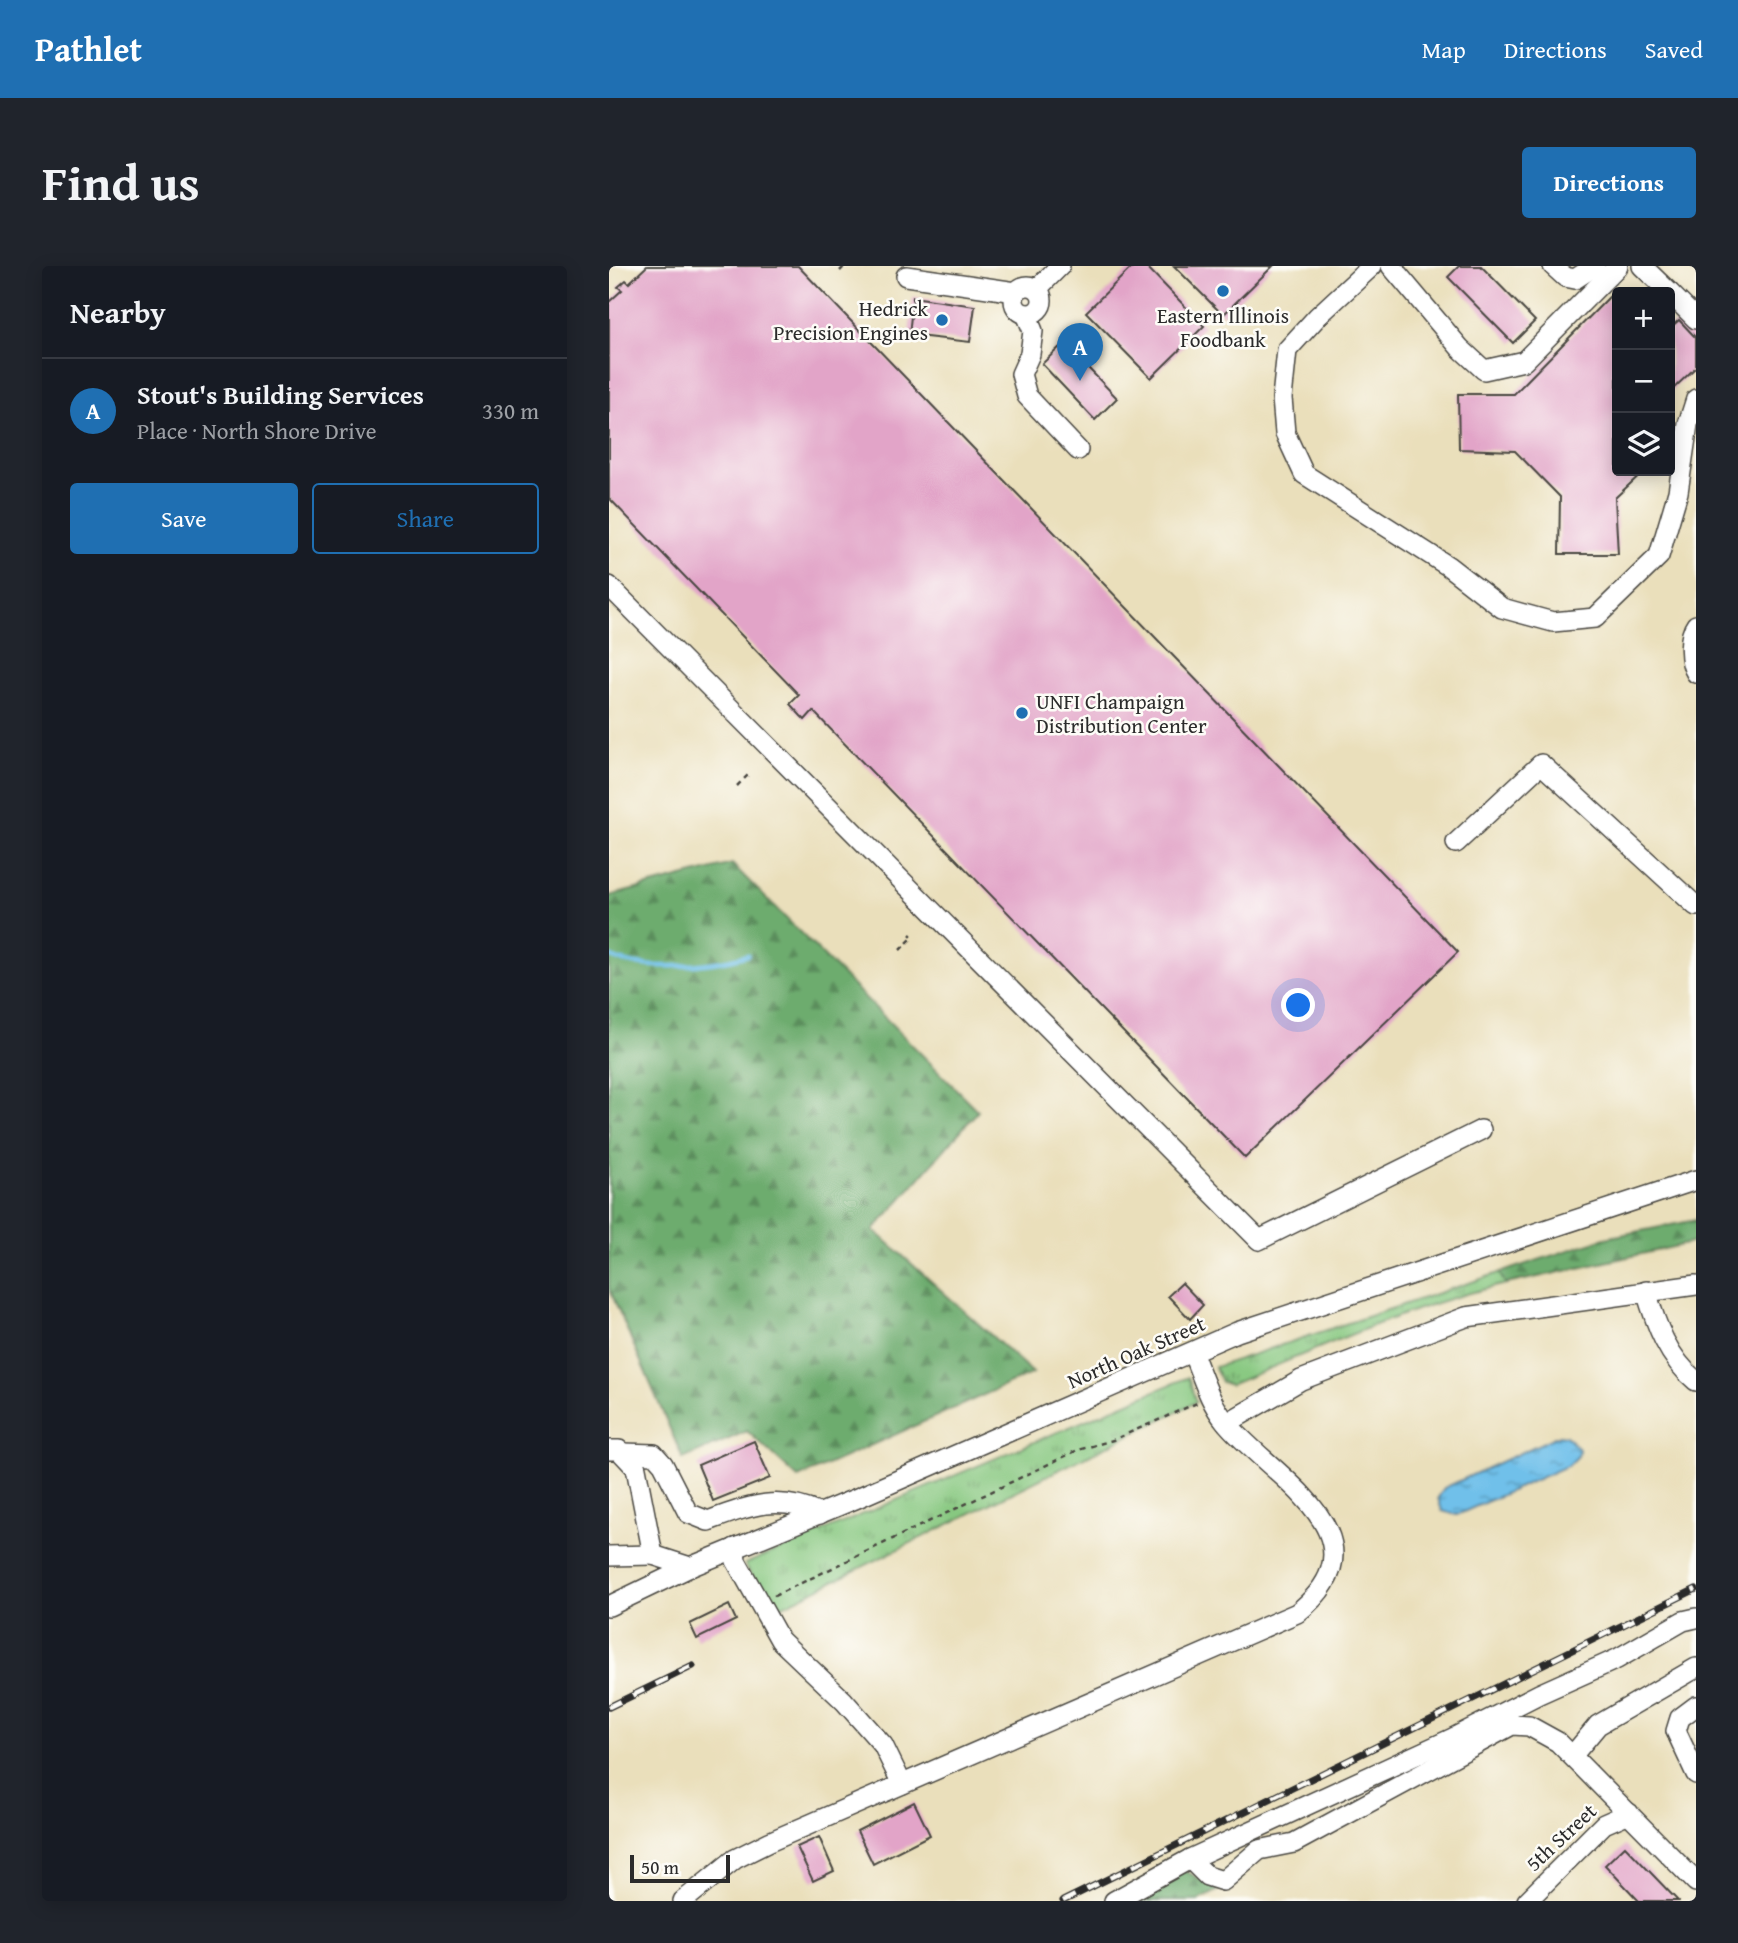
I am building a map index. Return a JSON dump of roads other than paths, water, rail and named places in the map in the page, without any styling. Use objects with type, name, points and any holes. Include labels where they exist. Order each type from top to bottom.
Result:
[{"type":"street","points":[[1037,289],[1060,266]]},
{"type":"street","points":[[1372,266],[1318,316],[1287,350],[1282,398],[1285,433],[1304,474],[1448,566],[1502,608],[1553,622],[1595,618],[1659,556],[1678,492],[1688,424],[1696,399]]},
{"type":"street","points":[[1391,266],[1460,348],[1484,370],[1524,361],[1618,266]]},
{"type":"street","points":[[1553,266],[1565,277],[1575,279],[1595,266]]},
{"type":"street","points":[[1642,266],[1663,287]]},
{"type":"street","points":[[907,276],[1016,292],[1028,286],[1037,289],[1042,296],[1041,306],[1035,312],[1026,314]]},
{"type":"street","points":[[1016,292],[1015,306],[1026,314],[1033,331],[1030,354],[1021,374],[1027,396],[1078,450]]},
{"type":"street","points":[[1675,299],[1696,319]]},
{"type":"street","points":[[609,586],[1259,1240],[1481,1130]]},
{"type":"street","points":[[1696,625],[1692,630],[1691,665],[1696,673]]},
{"type":"street","points":[[1456,843],[1541,764],[1696,906]]},
{"type":"street","name":"North Oak Street","points":[[609,1606],[690,1567],[1193,1354],[1237,1332],[1696,1180]]},
{"type":"street","points":[[1227,1423],[1301,1380],[1466,1317],[1696,1285]]},
{"type":"street","points":[[1646,1291],[1657,1330],[1681,1368],[1696,1381]]},
{"type":"street","points":[[683,1901],[735,1859],[1297,1613],[1315,1598],[1331,1569],[1331,1548],[1318,1512],[1294,1483],[1248,1446],[1227,1423],[1210,1398],[1193,1354]]},
{"type":"street","points":[[616,1452],[654,1454],[663,1464],[688,1513],[708,1521],[757,1503],[799,1504],[820,1514]]},
{"type":"street","points":[[616,1452],[636,1468],[653,1555]]},
{"type":"street","points":[[735,1548],[736,1561],[780,1640],[844,1701],[883,1745],[902,1784]]},
{"type":"street","points":[[609,1556],[653,1555],[690,1567]]},
{"type":"street","points":[[1114,1901],[1190,1859],[1451,1739],[1539,1694],[1617,1659],[1683,1621],[1696,1618]]},
{"type":"street","points":[[1573,1755],[1598,1725],[1696,1668]]},
{"type":"street","points":[[1696,1706],[1680,1718],[1676,1731],[1696,1774]]},
{"type":"street","points":[[1190,1859],[1207,1876],[1223,1881],[1259,1850],[1294,1843],[1512,1725],[1529,1726],[1542,1732],[1573,1755],[1696,1882]]},
{"type":"street","name":"5th Street","points":[[1527,1901],[1604,1824],[1629,1813]]},
{"type":"water","points":[[1559,1435],[1566,1436],[1579,1449],[1578,1456],[1569,1465],[1457,1515],[1442,1511],[1438,1498],[1444,1488]]},
{"type":"waterway","points":[[609,956],[640,965],[678,966],[748,955]]},
{"type":"railway","points":[[1063,1901],[1696,1589]]},
{"type":"railway","points":[[609,1707],[693,1666]]},
{"type":"place","name":"Eastern Illinois Foodbank","points":[[1223,291]]},
{"type":"place","name":"Hedrick Precision Engines","points":[[942,320]]},
{"type":"place","name":"Stout's Building Services","points":[[1080,381]]},
{"type":"place","name":"UNFI Champaign Distribution Center","points":[[1022,713]]}]
